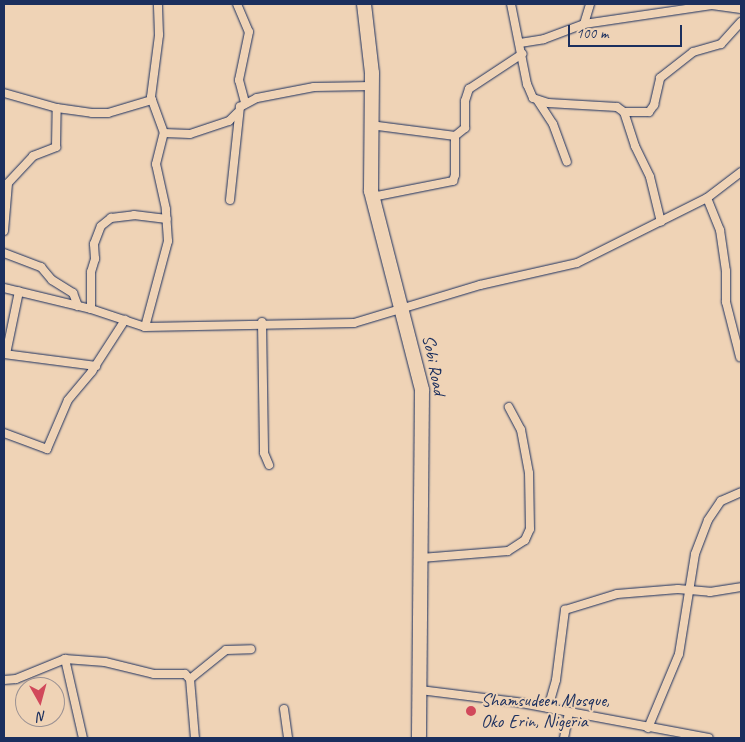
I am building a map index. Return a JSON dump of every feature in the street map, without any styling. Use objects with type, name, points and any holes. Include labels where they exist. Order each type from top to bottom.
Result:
[{"type":"highway","name":"Sobi Road","points":[[364,4],[372,86],[369,167],[372,197],[403,310],[422,390],[419,738]]},
{"type":"street","points":[[146,327],[168,240],[167,218],[156,164],[164,133],[152,100],[159,35],[158,4]]},
{"type":"street","points":[[237,4],[249,32],[239,80],[245,103]]},
{"type":"street","points":[[511,4],[528,84],[553,124],[568,162]]},
{"type":"street","points":[[584,24],[590,4]]},
{"type":"street","points":[[520,43],[544,39],[584,24],[712,5],[741,9]]},
{"type":"street","points":[[538,101],[616,107],[624,112],[649,112],[654,105],[660,78],[693,52],[721,44],[741,22]]},
{"type":"street","points":[[370,126],[455,136],[465,128],[465,101],[469,89],[522,54]]},
{"type":"street","points":[[164,133],[190,134],[229,121],[245,103],[314,88],[372,86]]},
{"type":"street","points":[[4,93],[56,108],[108,113],[152,100]]},
{"type":"street","points":[[4,231],[8,183],[33,156],[56,147],[56,108]]},
{"type":"street","points":[[624,112],[634,146],[650,177],[661,222]]},
{"type":"street","points":[[230,200],[237,113]]},
{"type":"street","points":[[372,197],[452,181],[455,136]]},
{"type":"street","points":[[4,288],[91,309],[146,327],[167,329],[262,322],[354,323],[403,310],[480,285],[577,264],[707,198],[741,172]]},
{"type":"street","points":[[707,198],[720,230],[726,271],[726,302],[740,357]]},
{"type":"street","points":[[91,309],[91,272],[95,259],[95,239],[101,226],[111,218],[134,215],[167,218]]},
{"type":"street","points":[[4,253],[41,267],[52,280],[73,293],[78,306]]},
{"type":"street","points":[[18,291],[5,354],[96,366]]},
{"type":"street","points":[[4,433],[47,449],[68,400],[96,366],[125,320]]},
{"type":"street","points":[[262,322],[264,452],[269,465]]},
{"type":"street","points":[[421,558],[508,551],[525,540],[530,529],[528,466],[521,430],[509,406]]},
{"type":"street","points":[[648,728],[679,654],[691,591],[695,554],[708,520],[722,501],[741,492]]},
{"type":"street","points":[[548,708],[556,680],[565,610],[618,594],[678,589],[710,592],[741,586]]},
{"type":"street","points":[[190,679],[226,650],[251,649]]},
{"type":"street","points":[[65,659],[83,738]]},
{"type":"street","points":[[4,680],[16,679],[65,659],[105,662],[154,674],[185,674],[190,679],[195,738]]},
{"type":"street","points":[[420,690],[548,708],[648,728],[663,735],[709,738]]},
{"type":"street","points":[[284,709],[288,738]]},
{"type":"street","points":[[564,738],[569,712]]},
{"type":"place","name":"Shamsudeen Mosque, Oko Erin, Nigeria","points":[[471,711]]}]
